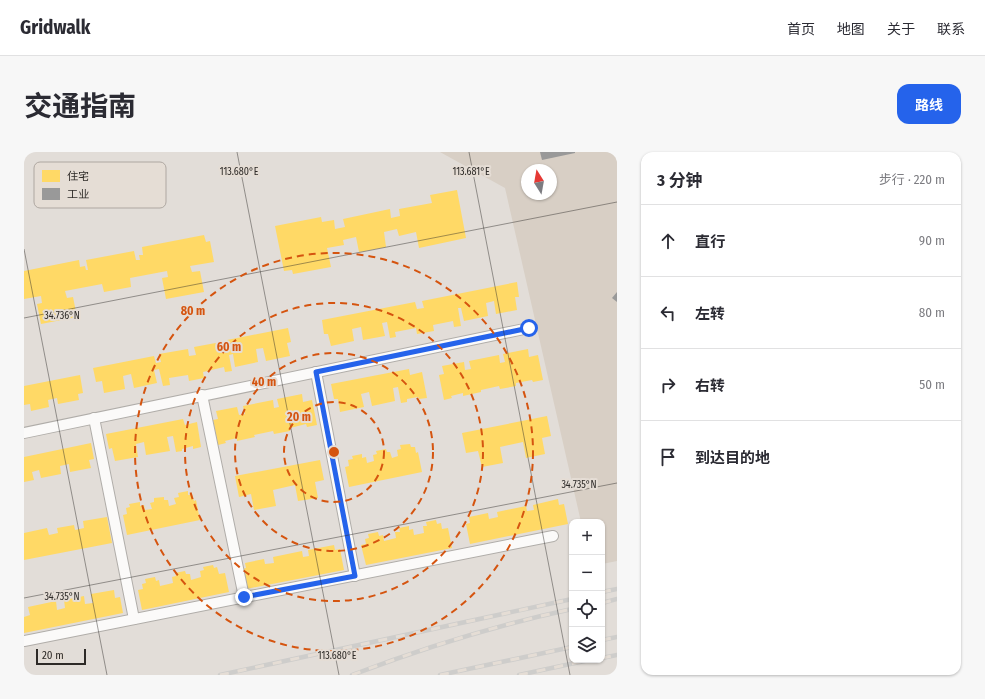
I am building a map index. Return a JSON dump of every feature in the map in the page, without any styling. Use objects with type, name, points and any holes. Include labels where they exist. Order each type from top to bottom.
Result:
[{"type":"lane","points":[[24,433],[529,328]]},
{"type":"lane","points":[[316,372],[355,576]]},
{"type":"lane","points":[[202,395],[244,597]]},
{"type":"lane","points":[[94,418],[134,619]]},
{"type":"lane","points":[[24,641],[553,536]]},
{"type":"shaded area","points":[[440,152],[617,152],[617,561],[605,563],[605,519],[580,519],[505,188]]},
{"type":"building: 住宅","points":[[457,190],[466,238],[419,248],[416,232],[399,236],[397,229],[384,232],[386,247],[359,252],[356,237],[343,240],[344,245],[327,248],[331,267],[293,274],[292,270],[284,271],[275,226],[321,217],[322,222],[334,220],[335,229],[345,227],[343,219],[390,209],[391,218],[400,216],[399,209],[432,203],[430,195]]},
{"type":"building: 住宅","points":[[204,235],[206,242],[210,241],[214,262],[190,266],[192,272],[200,271],[204,292],[166,299],[162,278],[168,277],[167,271],[130,278],[131,287],[104,292],[102,284],[65,291],[67,298],[73,297],[77,317],[41,324],[37,304],[42,303],[41,296],[24,299],[24,271],[79,260],[80,267],[85,266],[86,270],[88,270],[86,260],[134,251],[136,260],[140,260],[139,255],[143,255],[142,247]]},
{"type":"building: 住宅","points":[[517,282],[519,297],[515,297],[517,310],[496,314],[494,301],[486,303],[488,316],[464,321],[461,308],[458,308],[461,326],[454,327],[453,321],[433,325],[434,331],[417,334],[416,328],[395,332],[396,337],[390,338],[387,322],[382,323],[385,336],[363,340],[361,327],[352,329],[354,341],[331,346],[328,334],[324,334],[322,320],[415,302],[417,309],[424,308],[422,301]]},
{"type":"building: 住宅","points":[[288,328],[291,342],[287,343],[290,356],[266,361],[263,348],[256,349],[258,362],[235,367],[233,354],[229,355],[232,371],[225,372],[224,367],[203,372],[204,378],[189,381],[188,375],[169,378],[170,385],[163,386],[159,369],[154,370],[157,383],[134,388],[131,374],[123,376],[125,389],[104,393],[102,381],[96,382],[93,368],[154,356],[156,363],[161,362],[159,354],[188,349],[189,356],[196,355],[194,347],[221,342],[223,349],[229,348],[227,340]]},
{"type":"building: 住宅","points":[[528,349],[529,357],[538,355],[543,380],[533,382],[532,380],[516,383],[516,386],[500,389],[499,386],[463,396],[463,393],[451,396],[452,398],[444,400],[439,375],[444,374],[442,366],[464,362],[465,370],[471,369],[469,361],[499,355],[500,363],[505,362],[503,354]]},
{"type":"building: 住宅","points":[[409,369],[410,375],[422,372],[427,398],[419,399],[418,397],[407,399],[407,402],[401,403],[398,387],[393,388],[395,401],[372,406],[369,392],[361,394],[364,407],[340,412],[338,399],[334,399],[331,384]]},
{"type":"building: 住宅","points":[[80,375],[83,393],[78,394],[79,400],[58,404],[57,398],[48,400],[49,407],[31,411],[30,404],[24,405],[24,386]]},
{"type":"building: 住宅","points":[[302,394],[303,402],[312,400],[317,425],[307,427],[306,424],[290,428],[290,431],[274,434],[273,431],[254,435],[255,437],[237,441],[237,438],[225,441],[226,443],[218,445],[213,420],[218,419],[216,411],[237,407],[239,415],[245,414],[243,406],[273,400],[274,408],[279,407],[277,399]]},
{"type":"building: 住宅","points":[[547,416],[551,436],[542,438],[545,454],[526,458],[523,442],[500,447],[503,463],[482,467],[478,451],[466,453],[462,433]]},
{"type":"building: 住宅","points":[[183,419],[185,425],[197,422],[201,447],[193,449],[193,446],[176,452],[173,436],[167,437],[170,451],[146,455],[144,442],[136,444],[138,457],[115,461],[112,448],[109,449],[106,434]]},
{"type":"building: 住宅","points":[[91,443],[94,459],[89,460],[91,468],[70,472],[69,464],[60,466],[61,474],[41,478],[39,470],[32,472],[34,480],[24,482],[24,457]]},
{"type":"building: 住宅","points":[[410,444],[411,447],[415,447],[416,453],[418,452],[422,472],[349,487],[345,467],[349,466],[348,460],[353,459],[352,456],[362,454],[362,458],[366,457],[367,463],[374,461],[373,455],[377,454],[376,451],[386,449],[387,452],[390,452],[392,458],[398,456],[397,450],[401,449],[400,445]]},
{"type":"building: 住宅","points":[[320,460],[324,480],[315,482],[318,498],[298,501],[295,485],[273,490],[276,506],[254,510],[251,494],[239,497],[235,476]]},
{"type":"building: 住宅","points":[[188,491],[188,495],[192,494],[194,501],[196,500],[200,520],[127,535],[123,515],[127,514],[126,508],[130,507],[129,504],[140,502],[140,506],[144,505],[145,510],[152,509],[150,503],[154,502],[154,498],[164,497],[164,500],[168,500],[169,506],[176,504],[174,498],[179,497],[178,493]]},
{"type":"building: 住宅","points":[[558,499],[559,505],[564,504],[568,524],[470,544],[466,524],[470,523],[469,517],[488,513],[489,519],[498,517],[497,512],[526,506],[527,511],[534,510],[533,505]]},
{"type":"building: 住宅","points":[[107,517],[112,543],[24,560],[24,533],[47,528],[49,535],[58,533],[57,528],[74,525],[75,530],[84,528],[83,521]]},
{"type":"building: 住宅","points":[[436,520],[437,524],[441,523],[442,529],[448,528],[452,548],[366,565],[361,545],[366,544],[365,539],[369,538],[368,534],[378,532],[379,536],[383,535],[384,541],[396,538],[395,532],[400,532],[399,528],[409,526],[409,530],[413,529],[414,535],[424,533],[423,526],[427,526],[426,522]]},
{"type":"building: 住宅","points":[[334,545],[335,550],[340,549],[344,570],[246,589],[241,569],[246,568],[245,563],[264,559],[265,564],[274,563],[273,557],[302,551],[303,557],[309,556],[308,550]]},
{"type":"building: 住宅","points":[[213,565],[214,568],[217,567],[219,574],[225,573],[229,592],[142,610],[138,590],[143,589],[142,584],[146,583],[145,579],[155,577],[156,581],[159,580],[160,586],[173,583],[172,577],[176,576],[175,573],[185,571],[186,574],[190,574],[191,580],[201,577],[200,571],[204,570],[203,567]]},
{"type":"building: 住宅","points":[[114,590],[115,598],[120,597],[123,613],[24,633],[24,617],[30,615],[28,607],[56,601],[57,610],[65,608],[64,600],[84,596],[85,604],[93,603],[91,594]]},
{"type":"building: 工业","points":[[540,152],[575,152],[575,153],[542,160]]},
{"type":"building: 工业","points":[[617,292],[617,302],[612,298]]},
{"type":"railway","points":[[605,591],[617,589]]},
{"type":"railway","points":[[605,602],[617,599]]},
{"type":"railway","points":[[220,675],[569,600]]},
{"type":"railway","points":[[352,675],[460,638],[516,622],[569,610]]},
{"type":"railway","points":[[605,639],[617,637]]},
{"type":"railway","points":[[440,675],[569,648]]},
{"type":"railway","points":[[605,657],[617,655]]},
{"type":"railway","points":[[519,675],[575,663]]},
{"type":"route","points":[[244,597],[355,576],[316,372],[529,328]]}]
